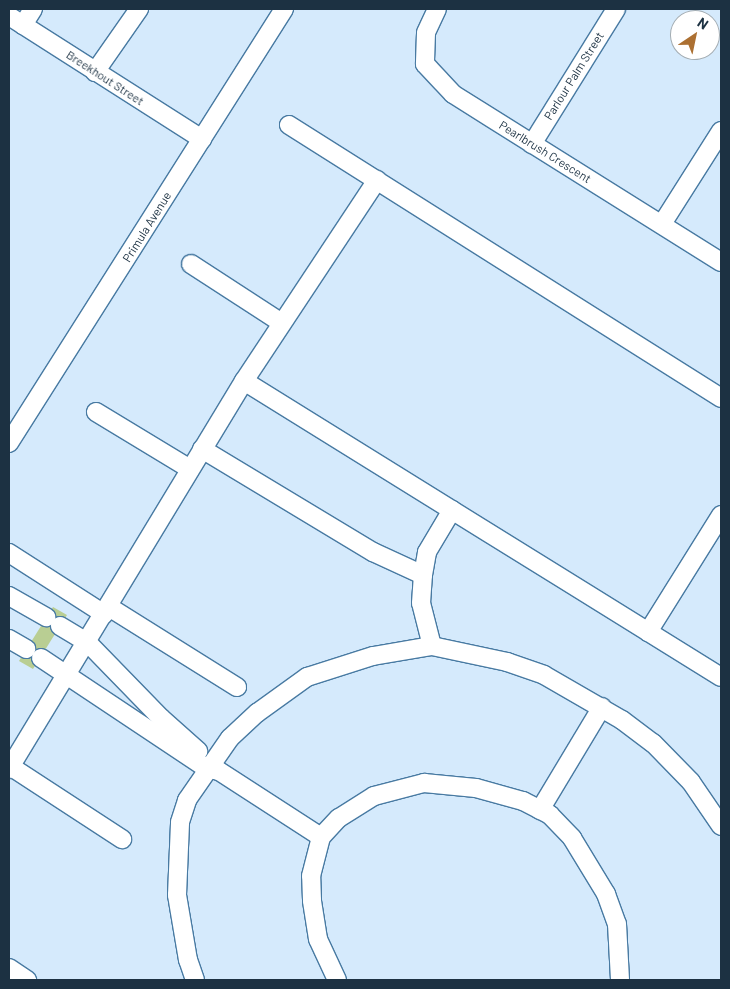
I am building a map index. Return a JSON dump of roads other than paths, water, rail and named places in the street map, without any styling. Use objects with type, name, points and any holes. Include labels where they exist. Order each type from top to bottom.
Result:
[{"type":"street","points":[[16,21],[33,9]]},
{"type":"street","points":[[96,72],[139,9]]},
{"type":"street","name":"Primula Avenue","points":[[9,443],[284,9]]},
{"type":"street","name":"Pearlbrush Crescent","points":[[438,9],[426,33],[425,64],[453,94],[721,262]]},
{"type":"street","name":"Parlour Palm Street","points":[[532,144],[616,9]]},
{"type":"street","name":"Breekhout Street","points":[[16,21],[202,139]]},
{"type":"street","points":[[289,125],[721,398]]},
{"type":"street","points":[[662,224],[721,130]]},
{"type":"street","points":[[122,839],[10,768],[88,643],[202,449],[376,180]]},
{"type":"street","points":[[191,264],[282,323]]},
{"type":"street","points":[[244,382],[721,676]]},
{"type":"street","points":[[96,412],[190,469]]},
{"type":"street","points":[[202,449],[373,552],[423,575]]},
{"type":"street","points":[[432,646],[421,603],[423,575],[427,552],[452,510]]},
{"type":"street","points":[[648,632],[721,515]]},
{"type":"street","points":[[9,552],[237,687]]},
{"type":"street","points":[[9,596],[88,643],[212,767]]},
{"type":"street","points":[[9,639],[321,837]]},
{"type":"street","points":[[195,980],[188,960],[177,895],[180,822],[187,800],[257,712],[307,678],[373,656],[432,646],[507,662],[544,675],[602,707],[653,743],[691,782],[721,826]]},
{"type":"street","points":[[540,810],[602,707]]},
{"type":"street","points":[[337,980],[318,939],[312,900],[311,876],[321,837],[339,818],[374,796],[424,783],[476,788],[523,801],[550,815],[572,838],[606,894],[617,924],[620,980]]},
{"type":"street","points":[[9,968],[27,980]]}]
